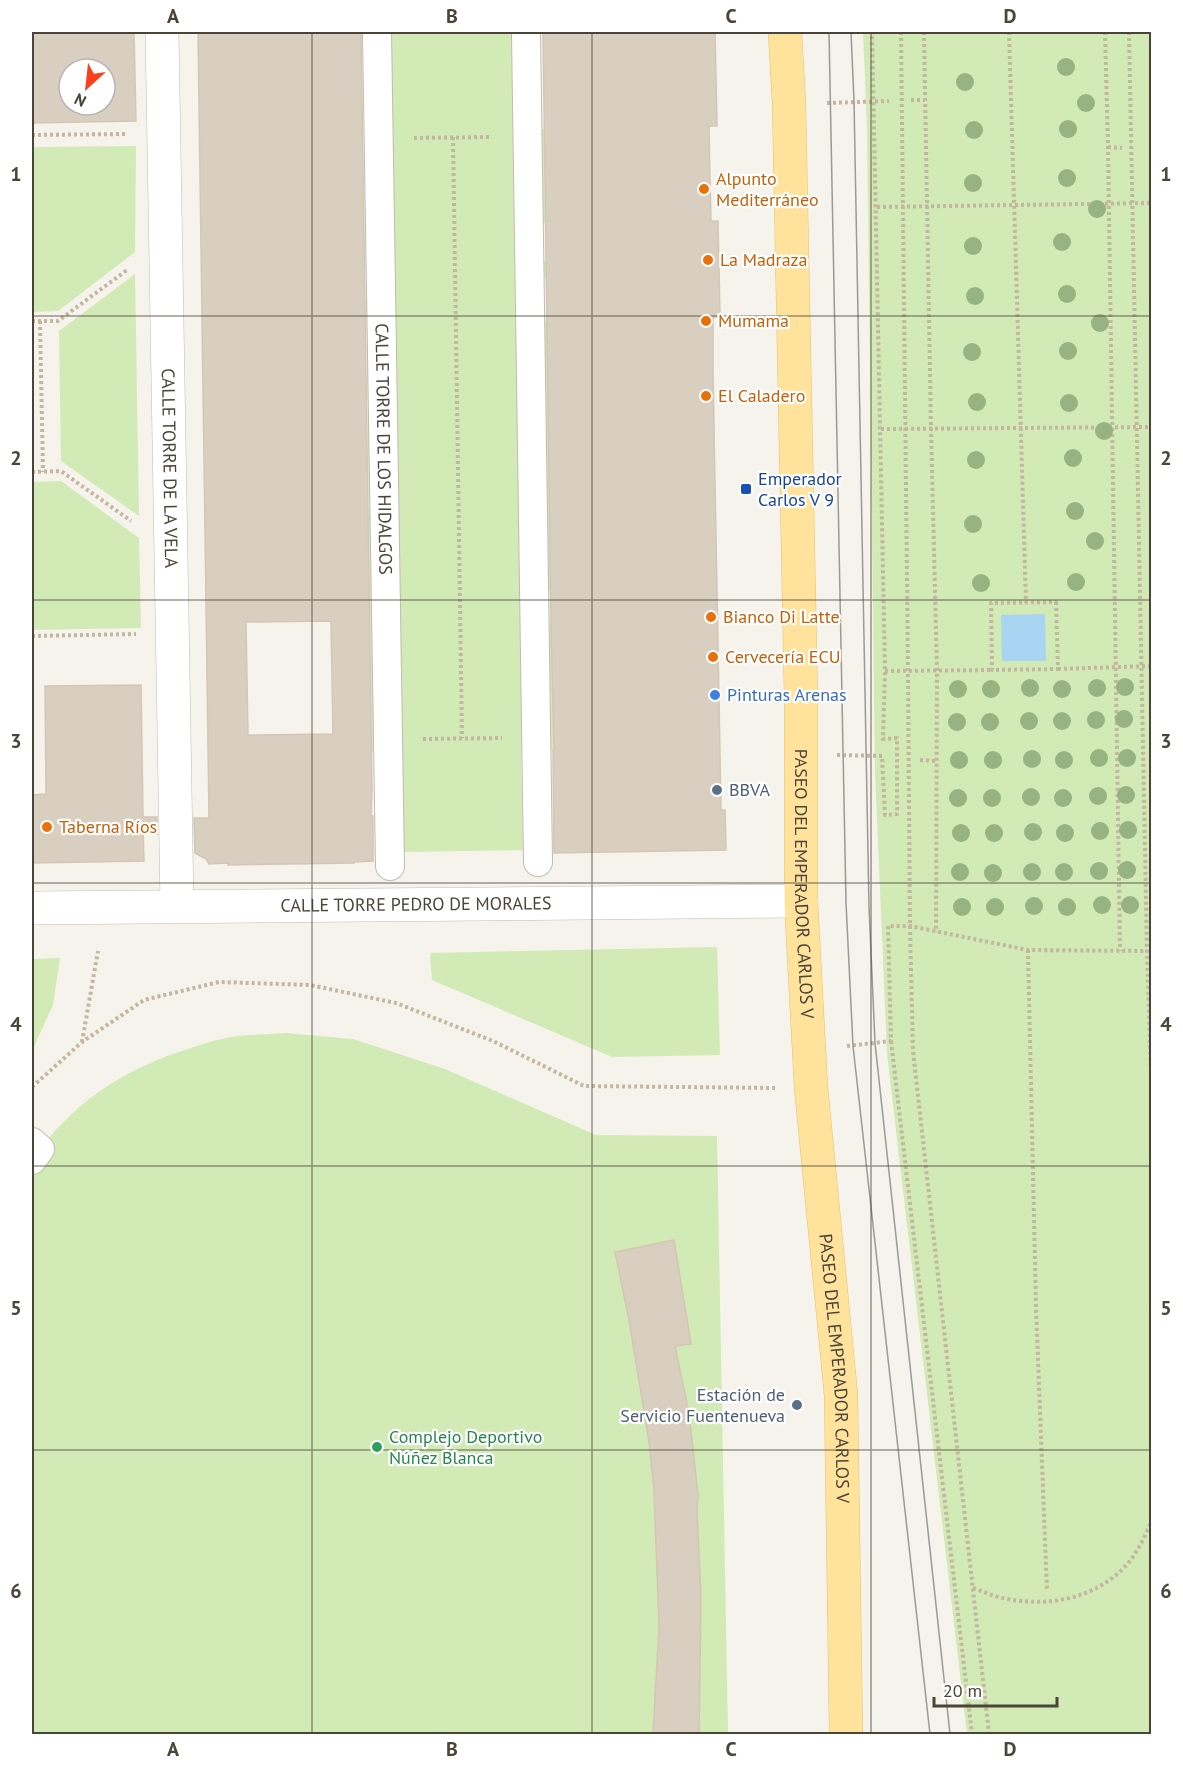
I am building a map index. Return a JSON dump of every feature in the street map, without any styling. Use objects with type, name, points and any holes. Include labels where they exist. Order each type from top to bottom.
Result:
[{"type":"main road","name":"PASEO DEL EMPERADOR CARLOS V","points":[[785,32],[789,104],[800,688],[801,901],[811,1087],[841,1395],[846,1734]]},
{"type":"street","name":"CALLE TORRE DE LA VELA","points":[[162,32],[177,905]]},
{"type":"street","name":"CALLE TORRE DE LOS HIDALGOS","points":[[377,32],[390,866]]},
{"type":"street","points":[[526,32],[538,862]]},
{"type":"street","name":"CALLE TORRE PEDRO DE MORALES","points":[[32,908],[801,901]]},
{"type":"street","points":[[32,1142],[40,1149],[32,1160]]},
{"type":"path","points":[[835,755],[882,756],[885,815],[897,814],[897,738],[883,739],[885,671],[872,32]]},
{"type":"path","points":[[901,32],[913,1051],[989,1734]]},
{"type":"path","points":[[924,32],[937,671],[936,932]]},
{"type":"path","points":[[1009,32],[1026,603]]},
{"type":"path","points":[[1105,32],[1120,951]]},
{"type":"path","points":[[1129,32],[1152,1106]]},
{"type":"path","points":[[910,100],[925,100]]},
{"type":"path","points":[[822,103],[889,101]]},
{"type":"path","points":[[32,135],[136,134]]},
{"type":"path","points":[[378,139],[528,136]]},
{"type":"path","points":[[453,137],[462,738]]},
{"type":"path","points":[[1108,147],[1122,148]]},
{"type":"path","points":[[877,207],[1152,203]]},
{"type":"path","points":[[32,321],[58,321],[130,267]]},
{"type":"path","points":[[40,321],[43,471]]},
{"type":"path","points":[[881,429],[1152,427]]},
{"type":"path","points":[[32,472],[61,471],[135,523]]},
{"type":"path","points":[[992,670],[991,603],[1056,602],[1058,669]]},
{"type":"path","points":[[32,636],[146,634]]},
{"type":"path","points":[[885,671],[1152,666]]},
{"type":"path","points":[[388,740],[536,737]]},
{"type":"path","points":[[920,760],[937,761]]},
{"type":"path","points":[[972,1734],[891,1041],[888,926],[910,926],[1028,950],[1147,951]]},
{"type":"path","points":[[1028,950],[1036,1308],[1047,1591]]},
{"type":"path","points":[[82,1042],[98,951]]},
{"type":"path","points":[[32,1087],[82,1042],[144,999],[219,982],[310,985],[396,1003],[493,1041],[584,1086],[782,1088]]},
{"type":"path","points":[[843,1046],[891,1041]]},
{"type":"path","points":[[973,1588],[1000,1597],[1024,1601],[1071,1598],[1091,1591],[1112,1578],[1130,1560],[1152,1520]]},
{"type":"green space","points":[[391,32],[512,32],[536,129],[544,129],[545,223],[538,223],[539,261],[546,261],[546,277],[539,277],[540,321],[547,321],[548,345],[552,587],[547,593],[548,625],[552,625],[554,750],[521,750],[523,850],[404,852],[403,751],[372,752],[364,121],[378,122]]},
{"type":"green space","points":[[863,32],[1151,32],[1151,1734],[967,1734],[887,1054],[875,773],[867,127]]},
{"type":"green space","points":[[136,146],[135,252],[58,311],[32,312],[32,147]]},
{"type":"green space","points":[[135,274],[139,516],[61,461],[59,331]]},
{"type":"green space","points":[[61,481],[139,538],[141,628],[32,630],[32,482]]},
{"type":"green space","points":[[717,947],[720,1055],[612,1057],[432,980],[430,953]]},
{"type":"green space","points":[[60,958],[53,1005],[32,1051],[32,959]]},
{"type":"green space","name":"Complejo Deportivo Núñez Blanca","points":[[286,1033],[353,1039],[445,1069],[596,1135],[717,1136],[728,1734],[32,1734],[32,1160],[48,1139],[82,1105],[101,1090],[143,1066],[166,1056],[218,1040],[237,1036]]},
{"type":"water","points":[[1045,614],[1046,661],[1002,661],[1001,615]]},
{"type":"building","points":[[32,32],[134,32],[136,121],[32,123]]},
{"type":"building","points":[[198,32],[361,32],[373,861],[209,864],[206,859],[195,853],[194,818],[209,818]],"holes":[[[331,621],[333,734],[248,735],[246,622]]]},
{"type":"building","points":[[543,32],[715,32],[717,126],[709,126],[711,221],[718,221],[720,317],[713,317],[713,373],[721,810],[725,810],[726,850],[554,853]]},
{"type":"building","points":[[141,685],[143,817],[157,817],[157,834],[143,827],[144,861],[32,863],[32,795],[46,794],[45,686]]},
{"type":"building","points":[[674,1240],[691,1344],[675,1346],[689,1413],[698,1494],[701,1597],[699,1734],[653,1734],[659,1627],[654,1490],[649,1442],[629,1320],[615,1252]]},
{"type":"tram line","points":[[829,32],[846,903],[853,1046],[930,1734]]},
{"type":"tram line","points":[[851,32],[869,907],[875,1043],[950,1734]]},
{"type":"place","name":"Alpunto Mediterráneo","points":[[704,189]]},
{"type":"place","name":"La Madraza","points":[[708,260]]},
{"type":"place","name":"Mumama","points":[[706,321]]},
{"type":"place","name":"El Caladero","points":[[706,396]]},
{"type":"place","name":"Emperador Carlos V 9","points":[[746,489]]},
{"type":"place","name":"Bianco Di Latte","points":[[711,617]]},
{"type":"place","name":"Cervecería ECU","points":[[713,657]]},
{"type":"place","name":"Pinturas Arenas","points":[[715,695]]},
{"type":"place","name":"BBVA","points":[[717,790]]},
{"type":"place","name":"Taberna Ríos","points":[[47,827]]},
{"type":"place","name":"Estación de Servicio Fuentenueva","points":[[797,1405]]},
{"type":"place","name":"Complejo Deportivo Núñez Blanca","points":[[377,1447]]}]
